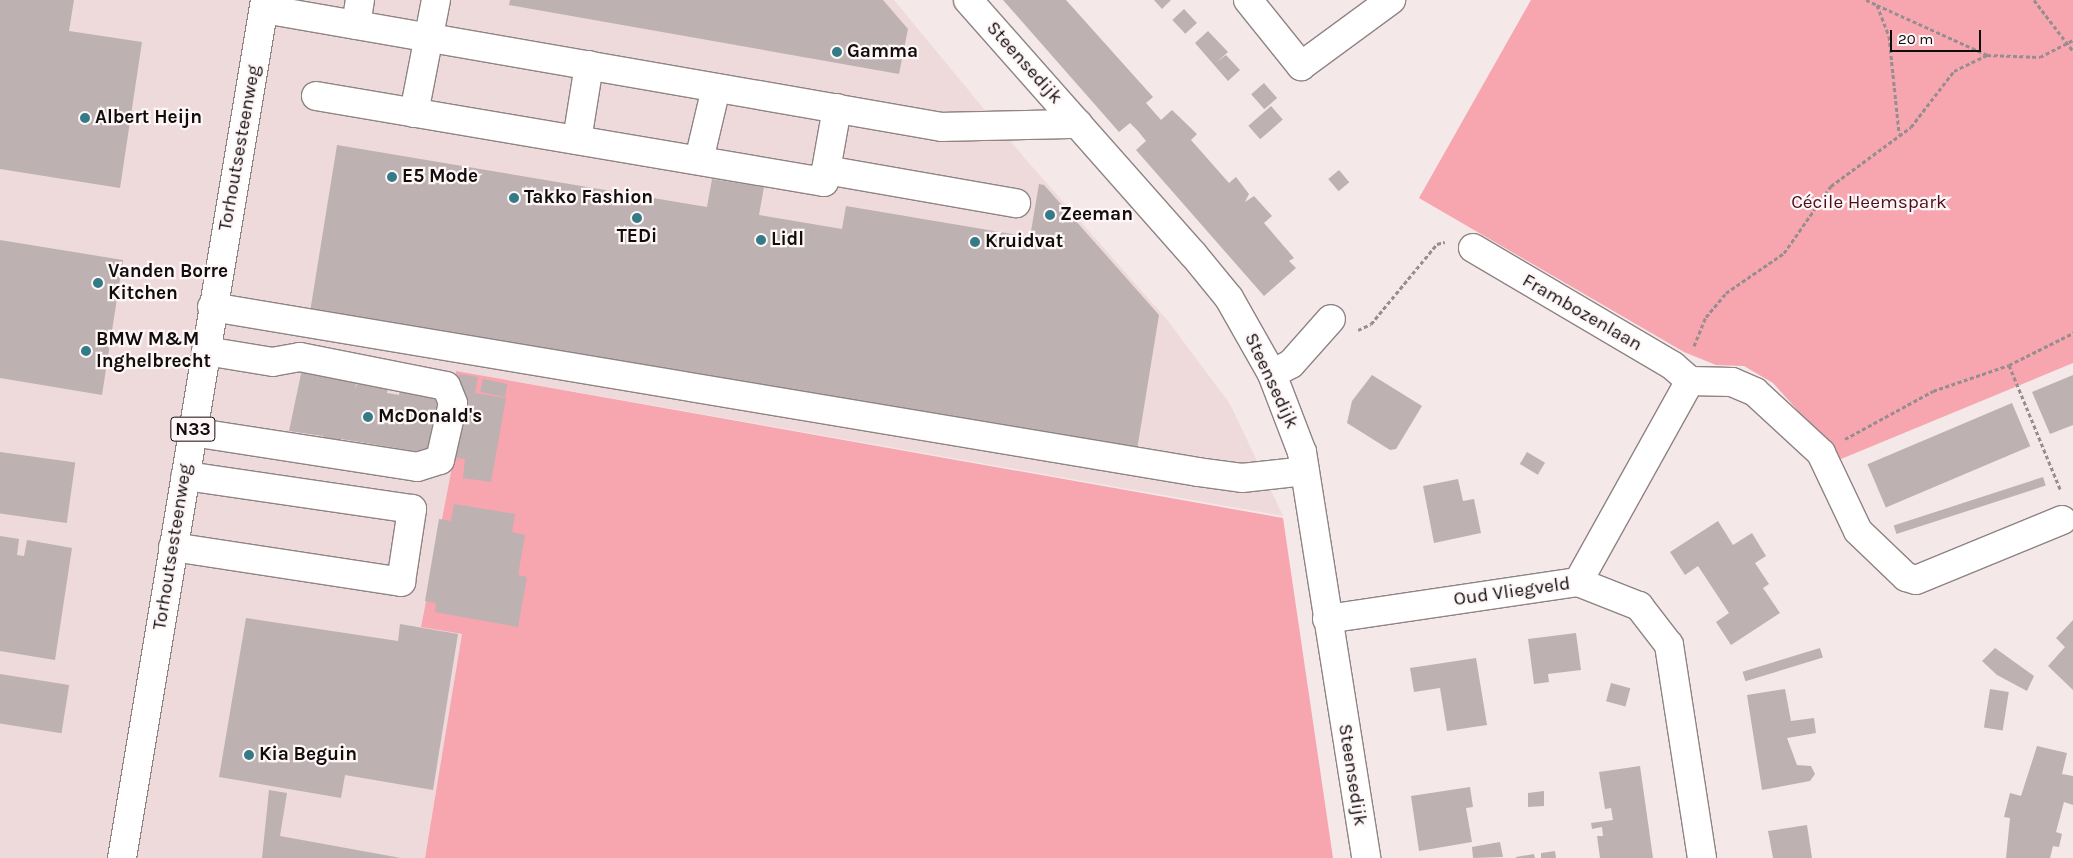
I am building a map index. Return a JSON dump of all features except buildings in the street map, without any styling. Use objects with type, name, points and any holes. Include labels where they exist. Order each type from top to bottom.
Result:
[{"type":"street","points":[[414,113],[436,0]]},
{"type":"street","name":"Steensedijk","points":[[968,0],[1229,298],[1272,374],[1305,471],[1366,858]]},
{"type":"street","points":[[1248,0],[1301,66],[1391,0]]},
{"type":"street","points":[[264,4],[358,12],[430,38],[942,127],[1078,124]]},
{"type":"street","name":"Torhoutsesteenweg","points":[[122,858],[212,307],[264,4]]},
{"type":"street","points":[[576,140],[589,65]]},
{"type":"street","points":[[699,160],[716,88]]},
{"type":"street","points":[[316,96],[824,182],[837,108]]},
{"type":"street","points":[[826,170],[1016,203]]},
{"type":"street","name":"Frambozenlaan","points":[[1473,248],[1673,366],[1690,381]]},
{"type":"street","points":[[212,307],[1233,477],[1305,471]]},
{"type":"street","points":[[1272,374],[1291,364],[1331,319]]},
{"type":"street","points":[[192,432],[418,467],[440,460],[453,403],[446,386],[300,357],[274,362],[206,352]]},
{"type":"street","points":[[1578,582],[1690,381],[1732,382],[1755,392],[1821,453],[1858,531],[1906,577],[1916,580],[2062,520]]},
{"type":"street","points":[[173,546],[400,582],[412,509],[184,476]]},
{"type":"street","name":"Oud Vliegveld","points":[[1327,619],[1578,582],[1602,588],[1638,606],[1669,645],[1702,858]]},
{"type":"path","points":[[1866,0],[1987,56]]},
{"type":"path","points":[[2034,0],[2073,52]]},
{"type":"path","points":[[1877,4],[1889,36],[1899,133]]},
{"type":"path","points":[[1690,381],[1689,358],[1706,317],[1743,279],[1784,253],[1831,186],[1922,117],[1954,71],[1987,56],[2040,56],[2073,40]]},
{"type":"path","points":[[1331,319],[1347,330],[1371,324],[1437,244],[1451,240],[1473,248]]},
{"type":"path","points":[[1821,453],[1933,391],[2009,365],[2073,333]]},
{"type":"path","points":[[2009,365],[2053,464],[2061,492],[2062,520]]},
{"type":"shaded area","points":[[0,0],[894,0],[1022,155],[1168,321],[1230,404],[1283,516],[456,371],[454,457],[421,627],[462,634],[425,858],[0,858]]},
{"type":"green space","name":"Cécile Heemspark","points":[[1531,0],[2073,0],[2073,363],[1841,459],[1773,383],[1744,366],[1716,365],[1684,352],[1419,198]]},
{"type":"green space","points":[[456,371],[1283,518],[1333,858],[425,858],[462,634],[421,627],[454,457]]},
{"type":"place","name":"Gamma","points":[[837,52]]},
{"type":"place","name":"Albert Heijn","points":[[85,118]]},
{"type":"place","name":"E5 Mode","points":[[392,177]]},
{"type":"place","name":"Takko Fashion","points":[[514,198]]},
{"type":"place","name":"Zeeman","points":[[1050,215]]},
{"type":"place","name":"TEDi","points":[[637,218]]},
{"type":"place","name":"Lidl","points":[[761,240]]},
{"type":"place","name":"Kruidvat","points":[[975,242]]},
{"type":"place","name":"Vanden Borre Kitchen","points":[[98,283]]},
{"type":"place","name":"BMW M&M Inghelbrecht","points":[[86,351]]},
{"type":"place","name":"McDonald's","points":[[368,417]]},
{"type":"place","name":"Kia Beguin","points":[[249,755]]}]
